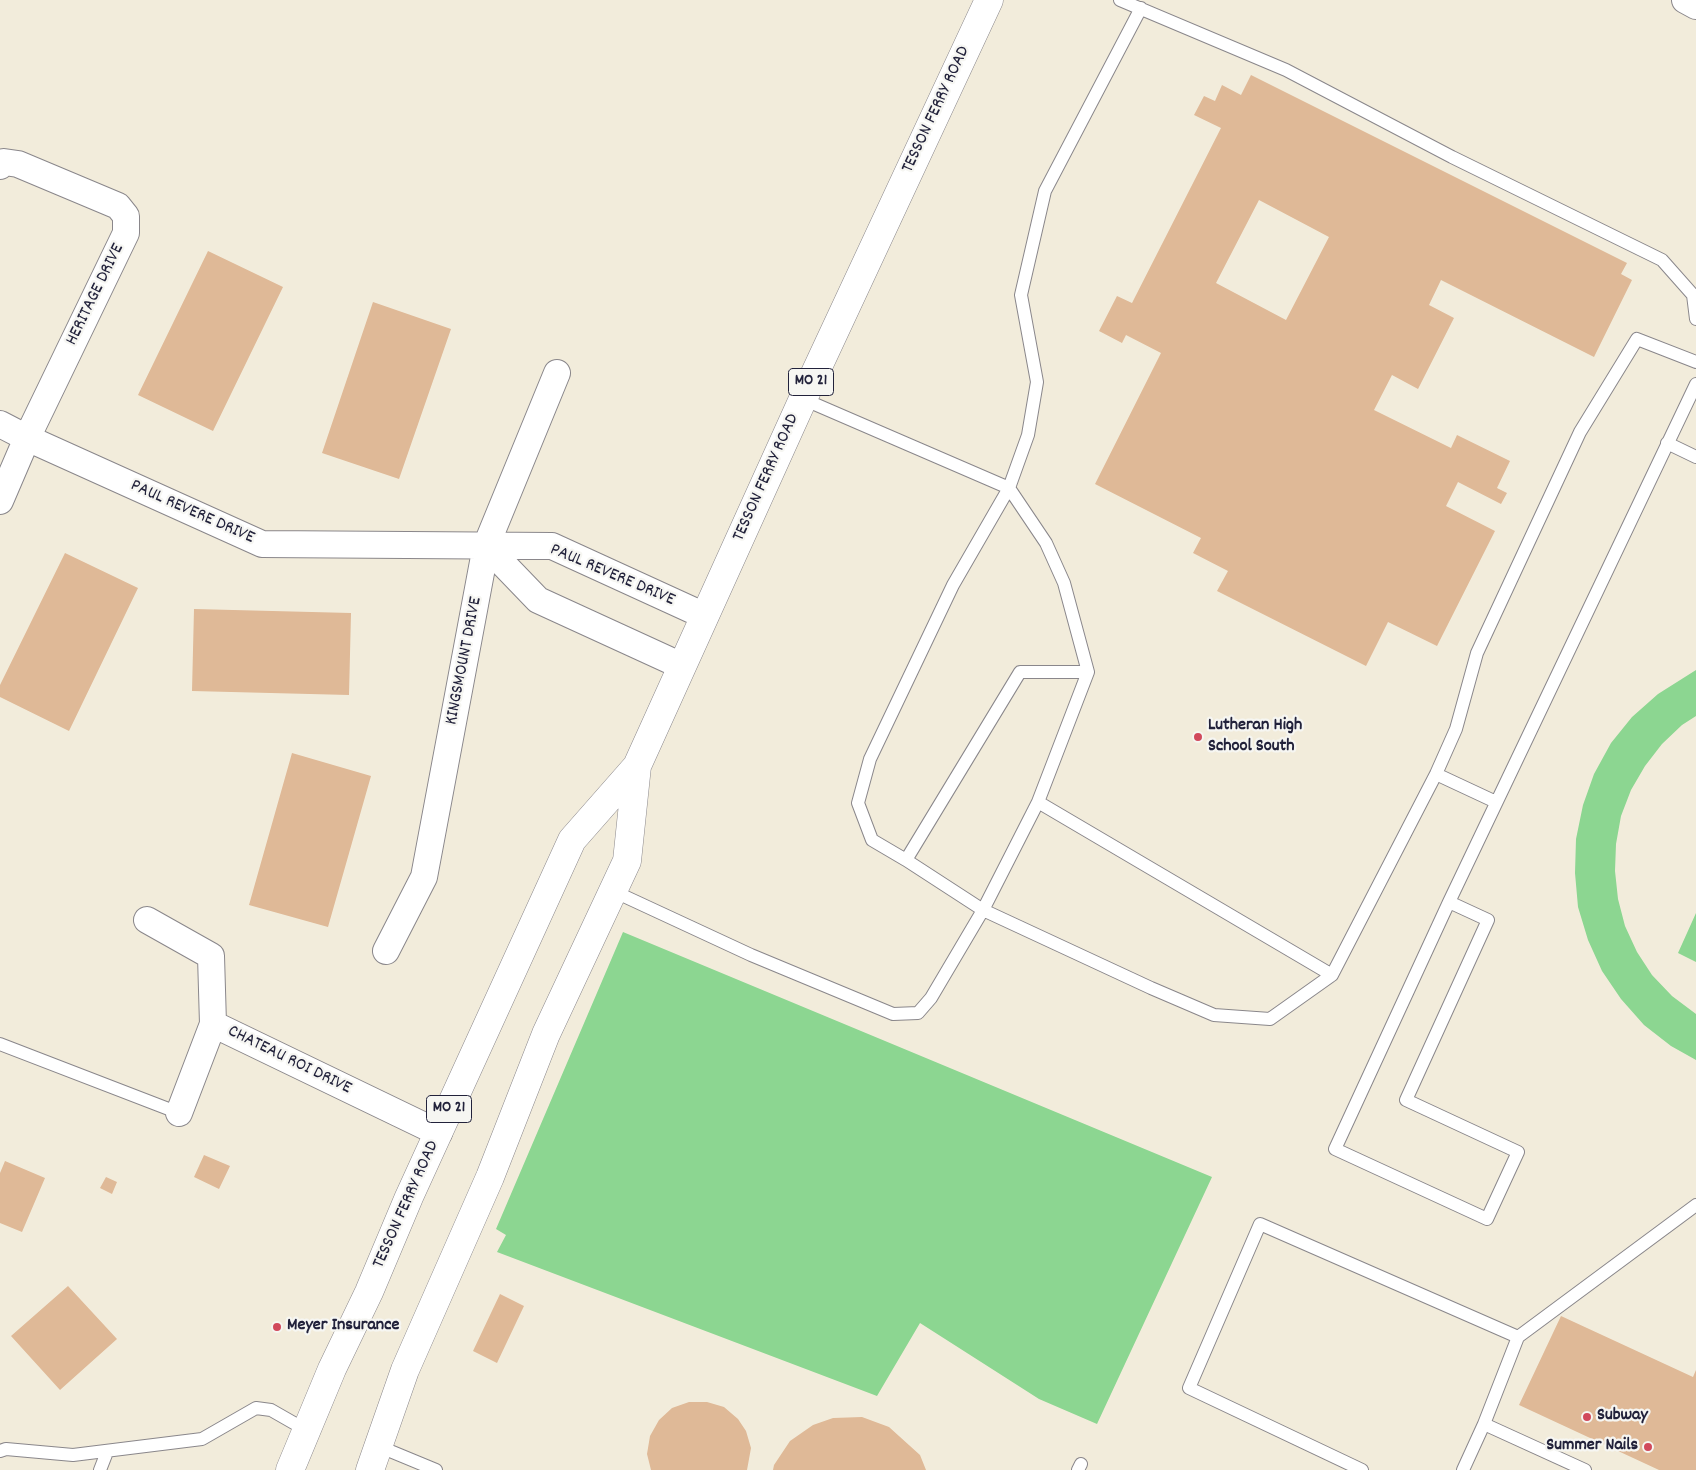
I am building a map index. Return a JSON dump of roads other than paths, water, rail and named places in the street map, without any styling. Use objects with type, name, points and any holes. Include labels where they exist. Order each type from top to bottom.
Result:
[{"type":"main road","name":"TESSON FERRY ROAD","points":[[289,1468],[438,1133],[572,840],[637,766],[803,399],[989,0]]},
{"type":"main road","name":"TESSON FERRY ROAD","points":[[374,1458],[405,1370],[490,1177],[546,1034],[627,861],[637,766]]},
{"type":"street","points":[[1685,0],[1696,6]]},
{"type":"street","name":"HERITAGE DRIVE","points":[[0,166],[4,162],[18,164],[118,206],[126,216],[126,232],[27,438],[0,501]]},
{"type":"street","name":"KINGSMOUNT DRIVE","points":[[386,951],[424,877],[486,546],[557,373]]},
{"type":"street","name":"PAUL REVERE DRIVE","points":[[0,424],[262,544],[552,546],[705,616]]},
{"type":"street","points":[[486,546],[538,600],[682,666]]},
{"type":"street","name":"CHATEAU ROI DRIVE","points":[[147,920],[211,956],[212,1024],[438,1133]]},
{"type":"street","points":[[179,1113],[212,1024]]},
{"type":"lane","points":[[1120,0],[1286,70],[1452,157],[1662,260],[1693,295],[1696,319]]},
{"type":"lane","points":[[1141,8],[1045,191],[1022,295],[1037,382],[1028,435],[1009,488],[953,585],[870,759],[858,803],[872,840],[983,910],[1076,954],[1214,1016],[1270,1019],[1332,976],[1436,774],[1456,729],[1477,653],[1580,432],[1637,339],[1696,362]]},
{"type":"lane","points":[[1449,902],[1488,920],[1406,1100],[1518,1152],[1488,1219],[1335,1149],[1449,902],[1496,802],[1696,384]]},
{"type":"lane","points":[[613,891],[751,955],[893,1014],[918,1013],[931,998],[983,910],[1038,802],[1088,672],[1064,583],[1046,543],[1009,488],[803,399]]},
{"type":"lane","points":[[1667,444],[1696,458]]},
{"type":"lane","points":[[906,860],[1020,672],[1088,672]]},
{"type":"lane","points":[[1436,774],[1496,802]]},
{"type":"lane","points":[[1038,802],[1332,976]]},
{"type":"lane","points":[[0,1044],[179,1113]]},
{"type":"lane","points":[[1463,1470],[1484,1424],[1518,1337],[1696,1205]]},
{"type":"lane","points":[[1362,1470],[1189,1388],[1260,1224],[1518,1337]]},
{"type":"lane","points":[[0,1452],[6,1449],[73,1455],[202,1439],[256,1408],[271,1410],[306,1430]]},
{"type":"lane","points":[[1484,1424],[1585,1470]]},
{"type":"lane","points":[[100,1470],[107,1452]]},
{"type":"lane","points":[[374,1458],[436,1470]]},
{"type":"place","name":"Lutheran High School South","points":[[1198,737]]},
{"type":"place","name":"Meyer Insurance","points":[[277,1327]]},
{"type":"place","name":"Subway","points":[[1587,1417]]},
{"type":"place","name":"Summer Nails","points":[[1648,1447]]}]
